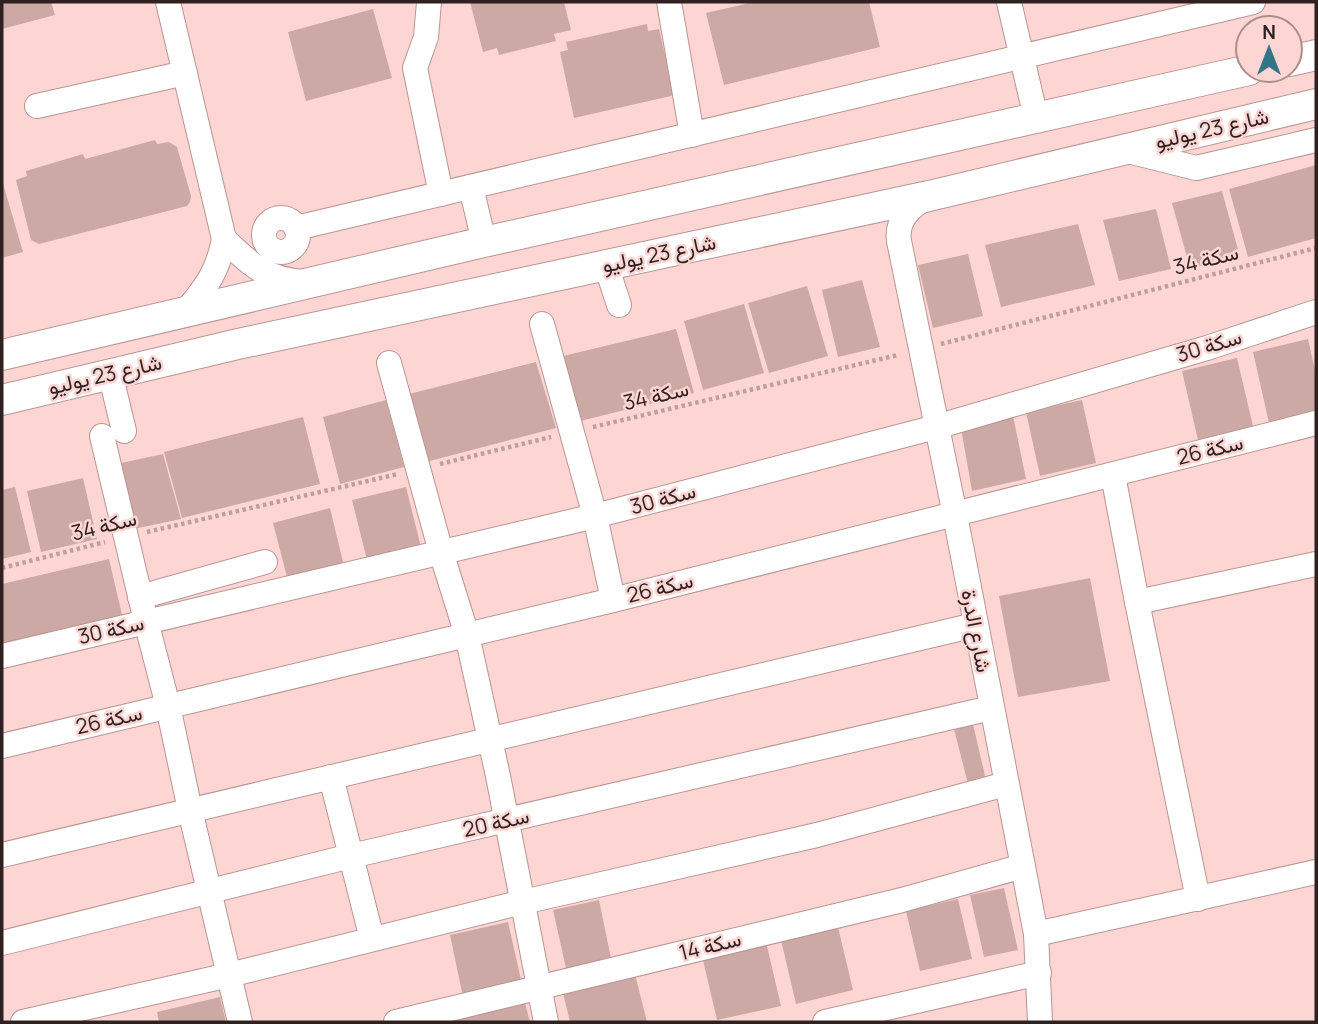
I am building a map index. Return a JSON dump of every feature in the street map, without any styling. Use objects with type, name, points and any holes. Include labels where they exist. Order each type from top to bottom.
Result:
[{"type":"main road","name":"شارع 23 يوليو","points":[[2,355],[484,242],[1234,73]]},
{"type":"main road","name":"شارع 23 يوليو","points":[[2,400],[239,344],[851,214],[1316,104]]},
{"type":"street","points":[[168,2],[225,239],[218,267],[204,290],[186,311]]},
{"type":"street","points":[[429,2],[426,37],[415,68],[441,194]]},
{"type":"street","points":[[669,2],[692,135]]},
{"type":"street","points":[[1009,2],[1037,118]]},
{"type":"street","points":[[296,228],[1253,2]]},
{"type":"street","points":[[37,106],[185,73]]},
{"type":"street","points":[[1124,150],[1196,168],[1316,140]]},
{"type":"street","points":[[471,187],[484,242]]},
{"type":"street","name":"شارع الدرة","points":[[929,196],[910,209],[903,218],[899,227],[899,241],[1036,934],[1040,1022]]},
{"type":"street","points":[[851,214],[865,214],[881,219],[899,241]]},
{"type":"street","points":[[225,239],[272,278],[308,283]]},
{"type":"street","points":[[607,265],[619,304]]},
{"type":"street","name":"سكة 30","points":[[2,656],[595,516],[936,427],[1207,348],[1316,312]]},
{"type":"street","points":[[542,324],[595,516],[614,600]]},
{"type":"street","points":[[389,363],[441,552],[467,635],[507,820],[545,1022]]},
{"type":"street","points":[[110,373],[113,433],[125,537],[168,706],[240,1022]]},
{"type":"street","name":"سكة 26","points":[[2,746],[614,600],[1316,424]]},
{"type":"street","points":[[1113,475],[1198,899]]},
{"type":"street","points":[[140,597],[265,562]]},
{"type":"street","points":[[1137,602],[1316,564]]},
{"type":"street","points":[[2,855],[975,625]]},
{"type":"street","name":"سكة 20","points":[[2,943],[351,856],[991,708]]},
{"type":"street","points":[[331,777],[372,939]]},
{"type":"street","points":[[23,1022],[229,975],[523,902],[817,835],[1006,784]]},
{"type":"street","name":"سكة 14","points":[[396,1022],[902,900],[1023,866]]},
{"type":"street","points":[[1036,934],[1316,872]]},
{"type":"street","points":[[825,1022],[1039,973]]},
{"type":"path","name":"سكة 34","points":[[2,568],[920,350],[1316,248]]},
{"type":"building","points":[[2,2],[51,2],[55,15],[2,29]]},
{"type":"building","points":[[470,2],[564,2],[571,30],[554,34],[556,41],[499,55],[497,48],[483,52]]},
{"type":"building","points":[[754,2],[869,2],[880,47],[724,85],[706,13]]},
{"type":"building","points":[[373,9],[392,78],[306,101],[288,32]]},
{"type":"building","points":[[647,24],[648,31],[659,29],[674,93],[671,96],[574,118],[560,52],[568,50],[566,42]]},
{"type":"building","points":[[155,140],[157,144],[169,142],[177,147],[191,196],[187,206],[39,244],[31,240],[16,180],[27,176],[26,171],[83,154],[85,159]]},
{"type":"building","points":[[1316,165],[1316,238],[1248,257],[1229,189]]},
{"type":"building","points":[[2,180],[23,252],[2,258]]},
{"type":"building","points":[[1222,191],[1240,257],[1190,268],[1172,203]]},
{"type":"building","points":[[1156,209],[1171,269],[1119,281],[1103,220]]},
{"type":"building","points":[[1078,224],[1095,285],[1001,307],[985,245]]},
{"type":"building","points":[[968,254],[983,316],[933,328],[918,265]]},
{"type":"building","points":[[862,280],[880,347],[838,357],[822,290]]},
{"type":"building","points":[[807,286],[828,356],[769,373],[748,303]]},
{"type":"building","points":[[744,304],[764,373],[703,390],[684,321]]},
{"type":"building","points":[[676,329],[694,393],[576,422],[559,357]]},
{"type":"building","points":[[1308,339],[1316,375],[1316,411],[1269,423],[1253,352]]},
{"type":"building","points":[[1237,358],[1253,426],[1198,440],[1182,371]]},
{"type":"building","points":[[536,362],[556,428],[426,462],[409,394]]},
{"type":"building","points":[[386,400],[404,467],[340,484],[323,417]]},
{"type":"building","points":[[1082,400],[1096,463],[1040,476],[1026,412]]},
{"type":"building","points":[[1013,416],[1026,479],[972,491],[961,428]]},
{"type":"building","points":[[303,417],[320,484],[182,518],[164,452]]},
{"type":"building","points":[[163,454],[181,519],[129,530],[112,465]]},
{"type":"building","points":[[83,478],[97,539],[41,552],[27,491]]},
{"type":"building","points":[[15,487],[31,552],[2,559],[2,490]]},
{"type":"building","points":[[406,487],[422,551],[368,564],[352,500]]},
{"type":"building","points":[[330,508],[344,566],[288,581],[273,523]]},
{"type":"building","points":[[109,559],[123,619],[2,648],[2,584]]},
{"type":"building","points":[[1090,578],[1110,681],[1018,697],[999,596]]},
{"type":"building","points":[[972,720],[986,780],[968,784],[953,725]]},
{"type":"building","points":[[1004,888],[1018,950],[984,957],[970,895]]},
{"type":"building","points":[[958,899],[972,959],[920,971],[906,911]]},
{"type":"building","points":[[599,900],[612,963],[567,973],[553,910]]},
{"type":"building","points":[[508,922],[522,984],[463,997],[450,935]]},
{"type":"building","points":[[838,927],[853,990],[796,1004],[781,940]]},
{"type":"building","points":[[766,942],[781,1006],[717,1020],[702,956]]},
{"type":"building","points":[[635,974],[647,1022],[570,1022],[563,993]]},
{"type":"building","points":[[220,997],[226,1022],[159,1022],[157,1012]]},
{"type":"building","points":[[525,1003],[530,1022],[449,1022],[449,1021]]}]
